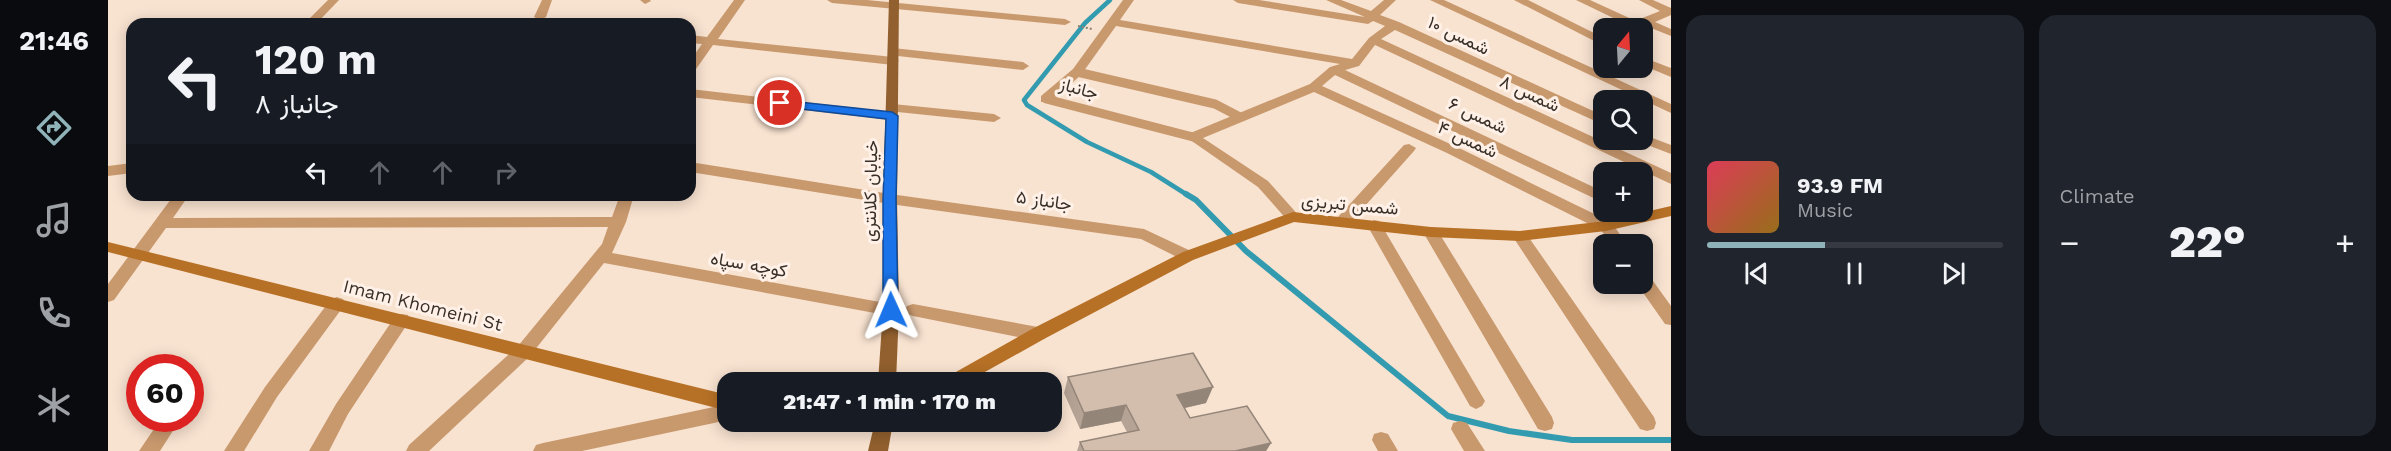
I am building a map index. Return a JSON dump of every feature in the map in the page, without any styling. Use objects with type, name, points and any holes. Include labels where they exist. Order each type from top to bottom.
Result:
[{"type":"main road","name":"خیابان کلانتری","points":[[888,372],[891,310],[890,199],[894,3]]},
{"type":"main road","points":[[878,451],[882,432]]},
{"type":"main road","points":[[885,432],[887,451]]},
{"type":"street","points":[[316,18],[334,0]]},
{"type":"street","points":[[540,17],[547,0]]},
{"type":"street","points":[[696,61],[740,0]]},
{"type":"street","points":[[832,0],[894,3],[1065,22]]},
{"type":"street","name":"جانباز","points":[[1046,99],[1077,72],[1129,0]]},
{"type":"street","points":[[1238,0],[1394,24]]},
{"type":"street","name":"شمس ۱۰","points":[[1331,0],[1394,24],[1543,96],[1593,117]]},
{"type":"street","points":[[1373,15],[1390,0]]},
{"type":"street","points":[[1435,0],[1671,109]]},
{"type":"street","points":[[1519,0],[1593,35]]},
{"type":"street","points":[[1581,0],[1623,18]]},
{"type":"street","points":[[1644,0],[1670,12]]},
{"type":"street","points":[[1653,18],[1670,12]]},
{"type":"street","points":[[1193,137],[1314,87],[1334,70],[1355,63],[1373,40],[1394,24]]},
{"type":"street","points":[[1109,27],[1355,63]]},
{"type":"street","points":[[1653,28],[1671,33]]},
{"type":"street","points":[[696,39],[1023,66]]},
{"type":"street","name":"شمس ۸","points":[[1373,40],[1671,179]]},
{"type":"street","points":[[1653,65],[1671,74]]},
{"type":"street","name":"شمس ۶","points":[[1334,70],[1593,193]]},
{"type":"street","name":"شمس ۴","points":[[1314,87],[1452,150],[1606,226]]},
{"type":"street","points":[[696,94],[892,112],[994,118]]},
{"type":"street","points":[[1193,137],[1263,184],[1293,217]]},
{"type":"street","points":[[1653,143],[1671,150]]},
{"type":"street","points":[[1343,221],[1408,148]]},
{"type":"street","name":"جانباز ۵","points":[[696,168],[890,199],[1144,234],[1188,256]]},
{"type":"street","points":[[108,171],[126,169]]},
{"type":"street","points":[[108,296],[178,201]]},
{"type":"street","points":[[416,451],[524,351],[601,257],[619,222],[625,201]]},
{"type":"street","name":"شمس تبریزی","points":[[1653,213],[1671,211]]},
{"type":"street","name":"شمس تبریزی","points":[[970,372],[1188,256],[1293,217],[1431,232],[1520,236],[1606,226],[1618,222]]},
{"type":"street","points":[[161,223],[619,222]]},
{"type":"street","points":[[1374,225],[1476,401]]},
{"type":"street","points":[[1606,226],[1612,234]]},
{"type":"street","points":[[1431,232],[1545,423]]},
{"type":"street","points":[[1520,236],[1647,423]]},
{"type":"street","name":"Imam Khomeini St","points":[[108,247],[141,253],[717,400]]},
{"type":"street","name":"کوچه سپاه","points":[[601,257],[891,310]]},
{"type":"street","points":[[1653,294],[1671,319]]},
{"type":"street","points":[[234,451],[271,392],[337,303]]},
{"type":"street","points":[[913,310],[1038,334]]},
{"type":"street","points":[[318,451],[342,409],[402,320]]},
{"type":"street","points":[[543,451],[717,414]]},
{"type":"street","points":[[1460,429],[1475,451]]},
{"type":"street","points":[[149,451],[163,432]]},
{"type":"lane","points":[[1077,72],[1215,104],[1240,117]]},
{"type":"lane","name":"جانباز","points":[[1046,99],[1193,137]]},
{"type":"path","points":[[1065,22],[1109,27]]},
{"type":"building","points":[[1193,353],[1213,387],[1177,395],[1190,418],[1247,406],[1271,443],[1235,451],[1084,451],[1080,442],[1139,430],[1126,405],[1084,413],[1068,377]]},
{"type":"waterway","points":[[1110,0],[1085,23],[1024,100],[1027,105],[1087,142],[1151,172],[1189,196]]},
{"type":"waterway","points":[[1186,194],[1196,200],[1246,251],[1448,416],[1509,431],[1572,440],[1671,440]]},
{"type":"route","points":[[780,103],[892,116],[891,310]]}]
